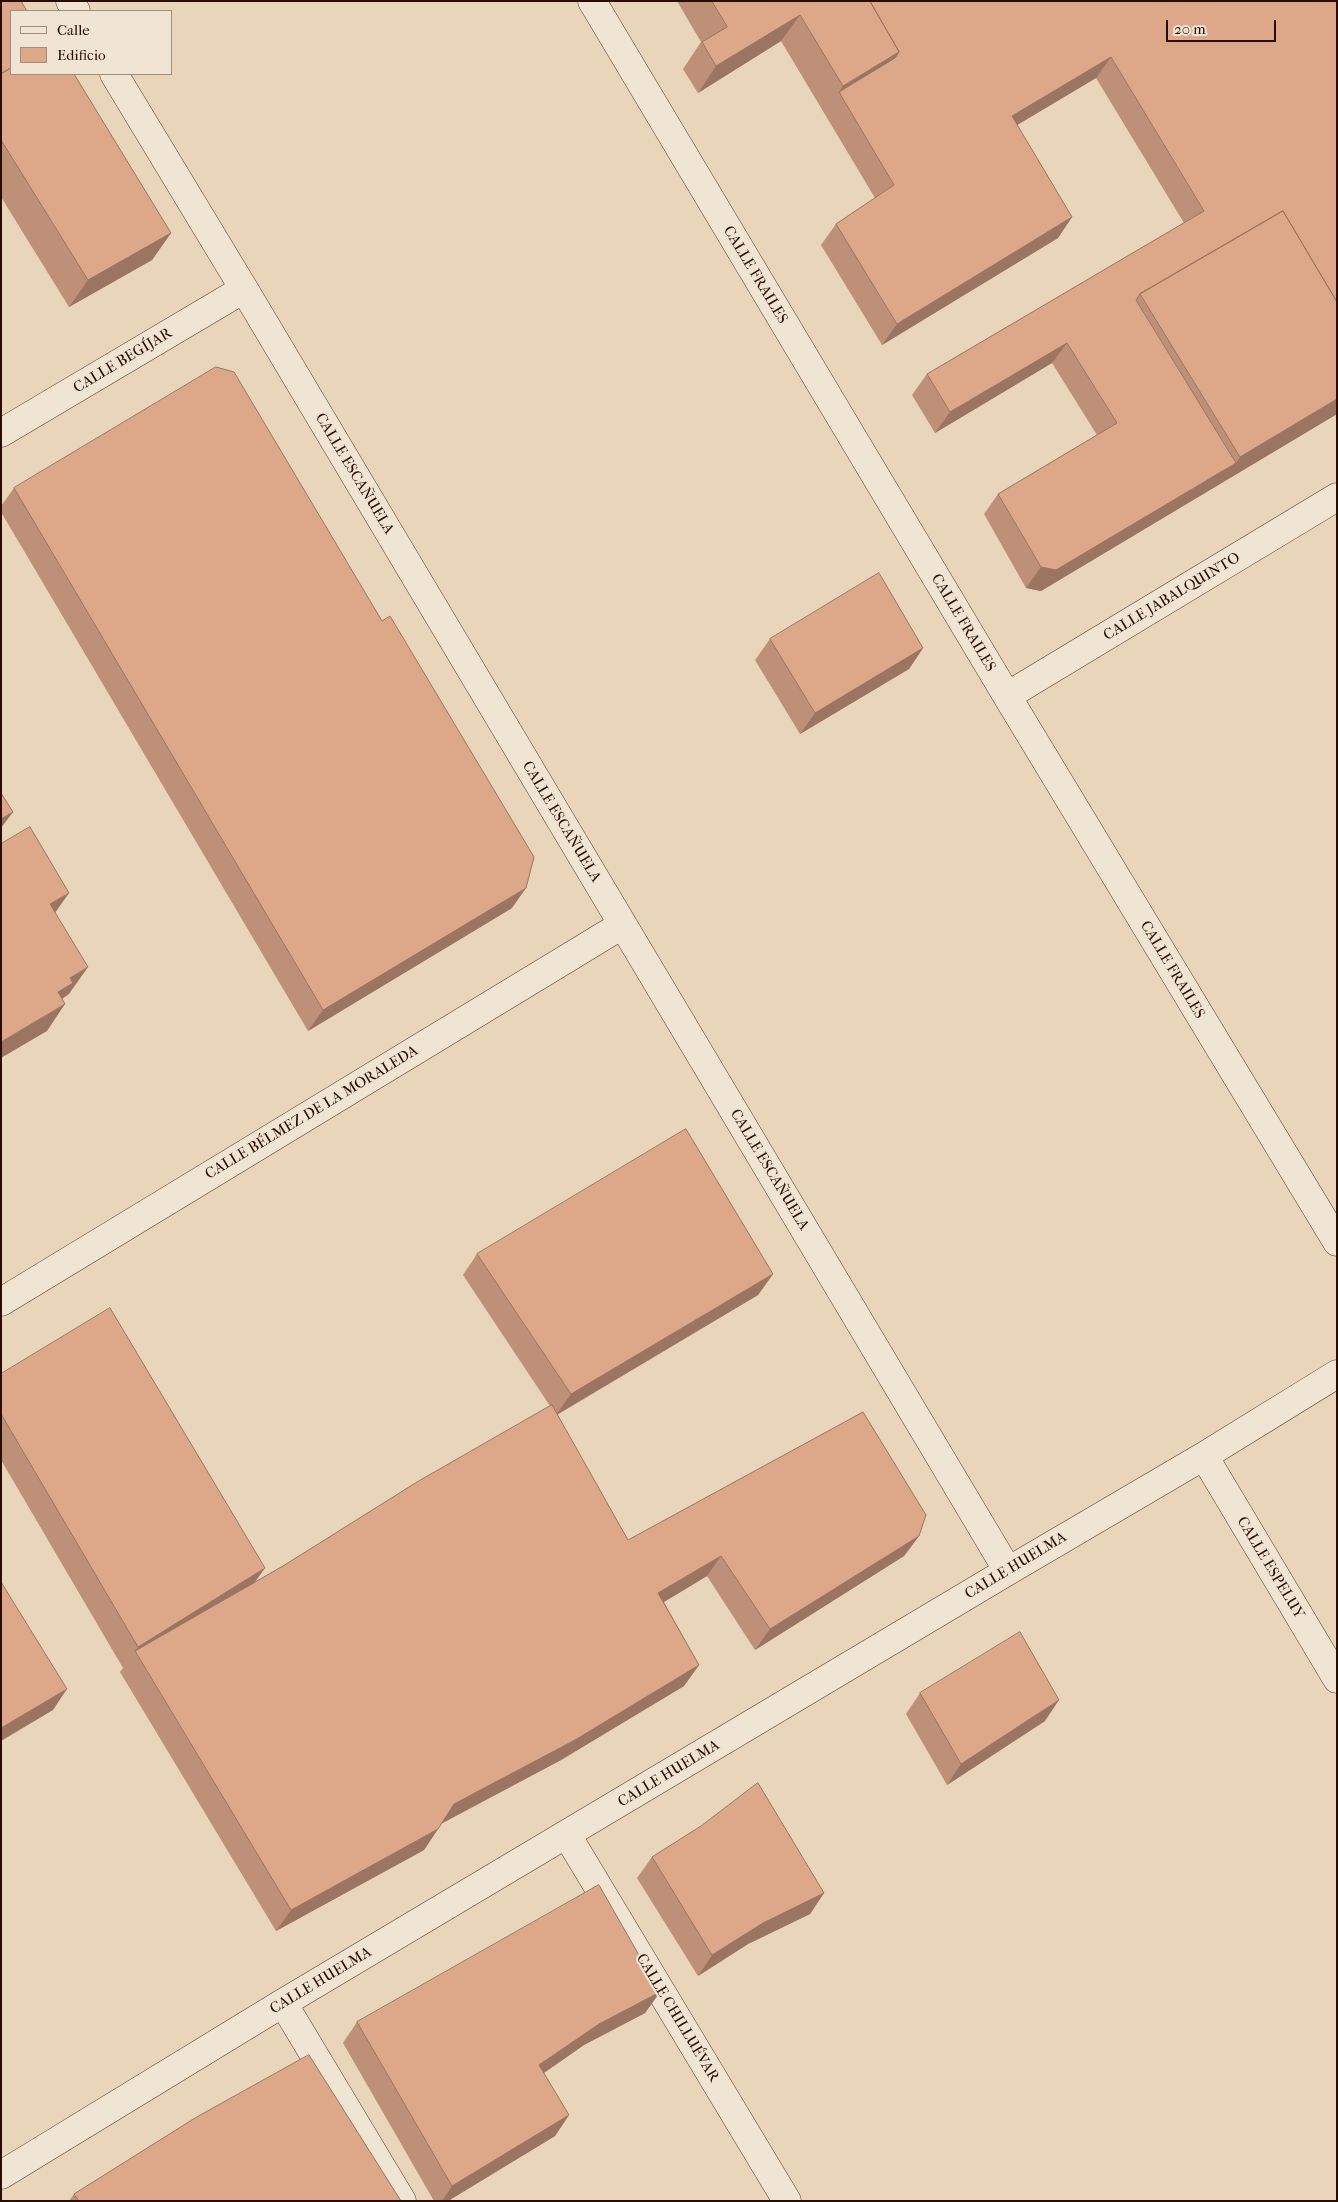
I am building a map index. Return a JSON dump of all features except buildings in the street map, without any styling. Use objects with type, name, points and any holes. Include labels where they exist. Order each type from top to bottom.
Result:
[{"type":"street","name":"CALLE FRAILES","points":[[592,1],[1007,696],[1337,1242]]},
{"type":"street","name":"CALLE ESCAÑUELA","points":[[115,75],[1008,1571]]},
{"type":"street","name":"CALLE BEGÍJAR","points":[[1,433],[244,290]]},
{"type":"street","name":"CALLE JABALQUINTO","points":[[1007,696],[1337,497]]},
{"type":"street","name":"CALLE BÉLMEZ DE LA MORALEDA","points":[[1,1302],[622,925]]},
{"type":"street","name":"CALLE HUELMA","points":[[1,2175],[283,2004],[1204,1456],[1337,1374]]},
{"type":"street","name":"CALLE ESPELUY","points":[[1204,1456],[1337,1679]]},
{"type":"street","name":"CALLE CHILLUÉVAR","points":[[568,1835],[787,2201]]},
{"type":"street","points":[[283,2004],[402,2201]]}]
